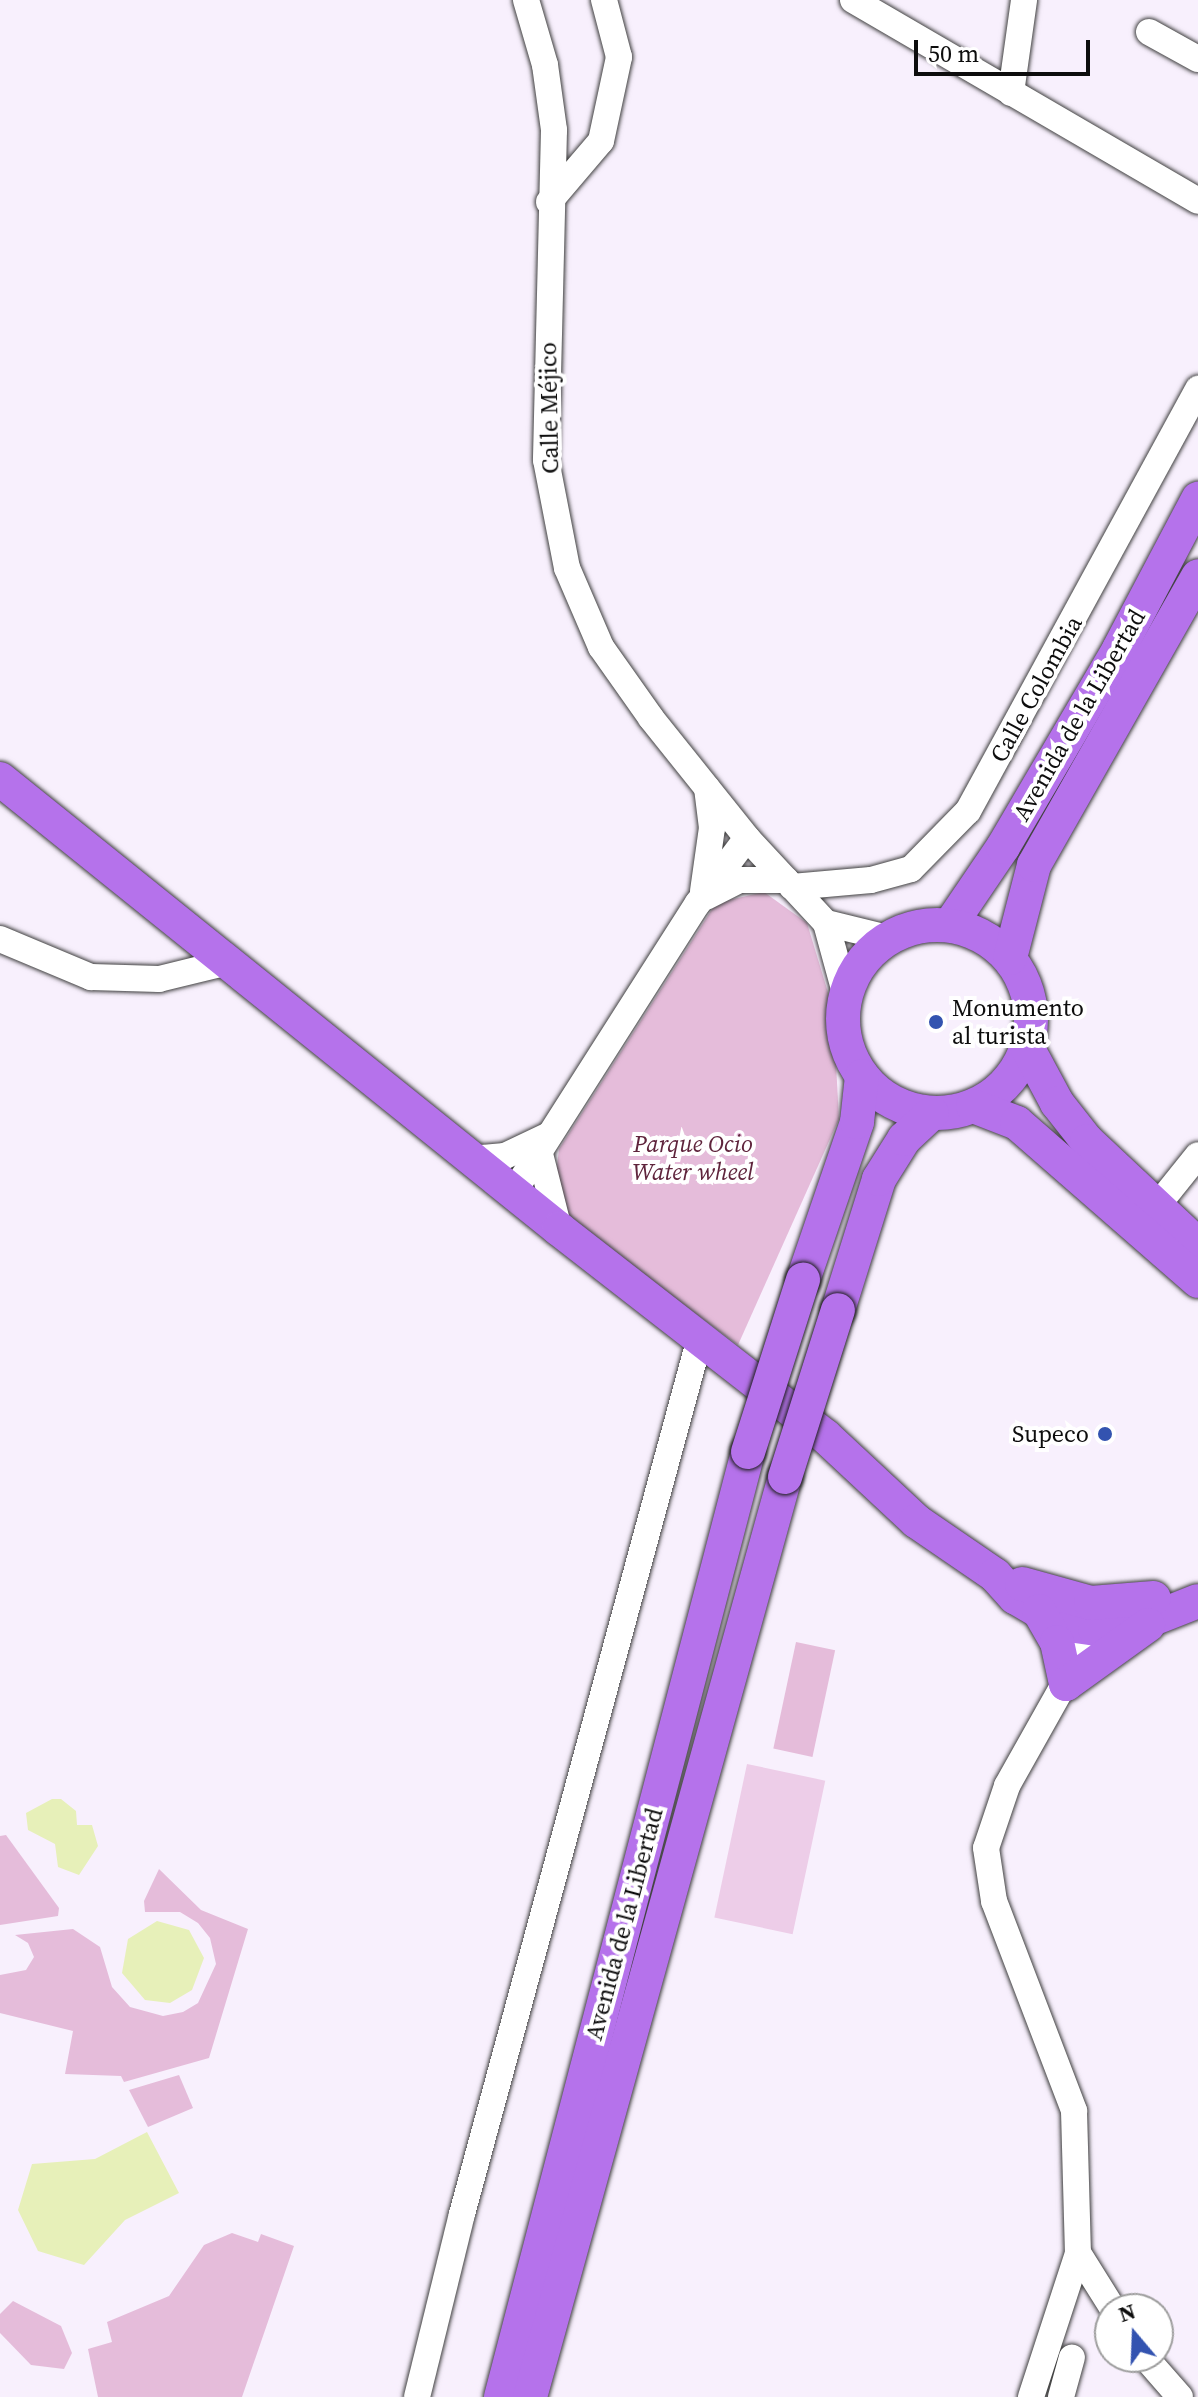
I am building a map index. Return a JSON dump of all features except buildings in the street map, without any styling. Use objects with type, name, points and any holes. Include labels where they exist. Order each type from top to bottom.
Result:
[{"type":"main road","name":"Avenida de la Libertad","points":[[950,925],[1003,847],[1111,662],[1198,499]]},
{"type":"main road","name":"Avenida de la Libertad","points":[[1010,958],[1034,865],[1198,576]]},
{"type":"main road","points":[[0,779],[470,1159],[699,1341],[825,1436],[916,1521],[995,1575],[1015,1597],[1043,1603],[1130,1602],[1198,1587]]},
{"type":"main road","points":[[950,925],[993,942],[1010,958],[1026,985],[1032,1015],[1027,1047],[997,1092],[973,1106],[932,1113],[881,1095],[862,1076],[847,1048],[842,1017],[846,996],[864,958],[888,938],[918,926],[950,925]]},
{"type":"main road","points":[[1027,1047],[1057,1103],[1087,1141],[1198,1245]]},
{"type":"main road","name":"Avenida de la Libertad","points":[[501,2397],[748,1452],[857,1122],[862,1076]]},
{"type":"main road","points":[[973,1106],[1017,1123],[1198,1281]]},
{"type":"main road","name":"Avenida de la Libertad","points":[[530,2397],[785,1477],[879,1179],[904,1139],[932,1113]]},
{"type":"main road","points":[[1043,1603],[1057,1642],[1066,1684],[1198,1587]]},
{"type":"main road","points":[[1095,1629],[1108,1613],[1176,1601],[1198,1587]]},
{"type":"main road","points":[[1043,1603],[1061,1624],[1095,1629],[1159,1618]]},
{"type":"street","name":"Calle Méjico","points":[[526,0],[545,65],[554,130],[549,202],[546,460],[567,568],[601,647],[747,838],[826,923],[846,996]]},
{"type":"street","points":[[549,202],[601,141],[619,57],[604,0]]},
{"type":"street","points":[[853,0],[1198,201]]},
{"type":"street","points":[[1011,93],[1024,0]]},
{"type":"street","points":[[1149,32],[1198,59]]},
{"type":"street","name":"Calle Colombia","points":[[701,899],[739,880],[789,884],[871,880],[911,869],[968,811],[1198,389]]},
{"type":"street","points":[[701,899],[712,828],[707,788]]},
{"type":"street","points":[[513,1193],[701,899],[747,838]]},
{"type":"street","points":[[826,923],[888,938]]},
{"type":"street","points":[[0,939],[91,977],[159,979],[228,962]]},
{"type":"street","points":[[470,1159],[505,1156],[545,1145]]},
{"type":"street","points":[[545,1145],[559,1229]]},
{"type":"street","points":[[1157,1206],[1198,1155]]},
{"type":"street","points":[[417,2397],[462,2214],[699,1341]]},
{"type":"street","points":[[1031,2397],[1078,2253],[1074,2111],[994,1901],[986,1848],[1007,1786],[1095,1629]]},
{"type":"street","points":[[1078,2253],[1103,2293]]},
{"type":"street","points":[[1061,2397],[1072,2357]]},
{"type":"street","points":[[1159,2373],[1180,2397]]},
{"type":"green space","name":"Parque Ocio Water wheel","points":[[764,892],[807,923],[833,1009],[839,1119],[738,1345],[572,1222],[554,1193],[559,1149],[716,903]]},
{"type":"green space","points":[[796,1642],[835,1650],[812,1757],[773,1749]]},
{"type":"green space","points":[[6,1835],[59,1908],[58,1916],[0,1925],[0,1836]]},
{"type":"green space","points":[[159,1869],[201,1910],[248,1929],[209,2058],[124,2082],[121,2076],[65,2074],[73,2031],[0,2013],[0,1975],[26,1970],[34,1957],[28,1943],[15,1935],[73,1929],[100,1947],[112,1987],[130,2007],[163,2016],[183,2012],[198,2003],[216,1964],[210,1938],[198,1923],[180,1912],[145,1912],[144,1901]]},
{"type":"green space","points":[[179,2075],[193,2108],[148,2127],[129,2090]]},
{"type":"green space","points":[[232,2233],[258,2242],[261,2234],[294,2246],[242,2397],[98,2397],[88,2349],[112,2342],[107,2322],[169,2296],[204,2245]]},
{"type":"green space","points":[[13,2301],[61,2326],[72,2353],[64,2369],[31,2365],[0,2333],[0,2314]]},
{"type":"shaded area","points":[[747,1764],[825,1781],[793,1934],[714,1918]]},
{"type":"shaded area","points":[[52,1799],[61,1799],[76,1811],[77,1825],[92,1825],[98,1846],[79,1875],[58,1867],[55,1844],[28,1830],[26,1813]]},
{"type":"shaded area","points":[[157,1921],[189,1930],[204,1958],[192,1990],[170,2003],[145,2000],[122,1973],[128,1939]]},
{"type":"shaded area","points":[[147,2132],[179,2193],[125,2220],[84,2265],[38,2251],[18,2210],[32,2164],[95,2159]]},
{"type":"place","name":"Monumento al turista","points":[[936,1022]]},
{"type":"place","name":"Supeco","points":[[1105,1434]]}]
